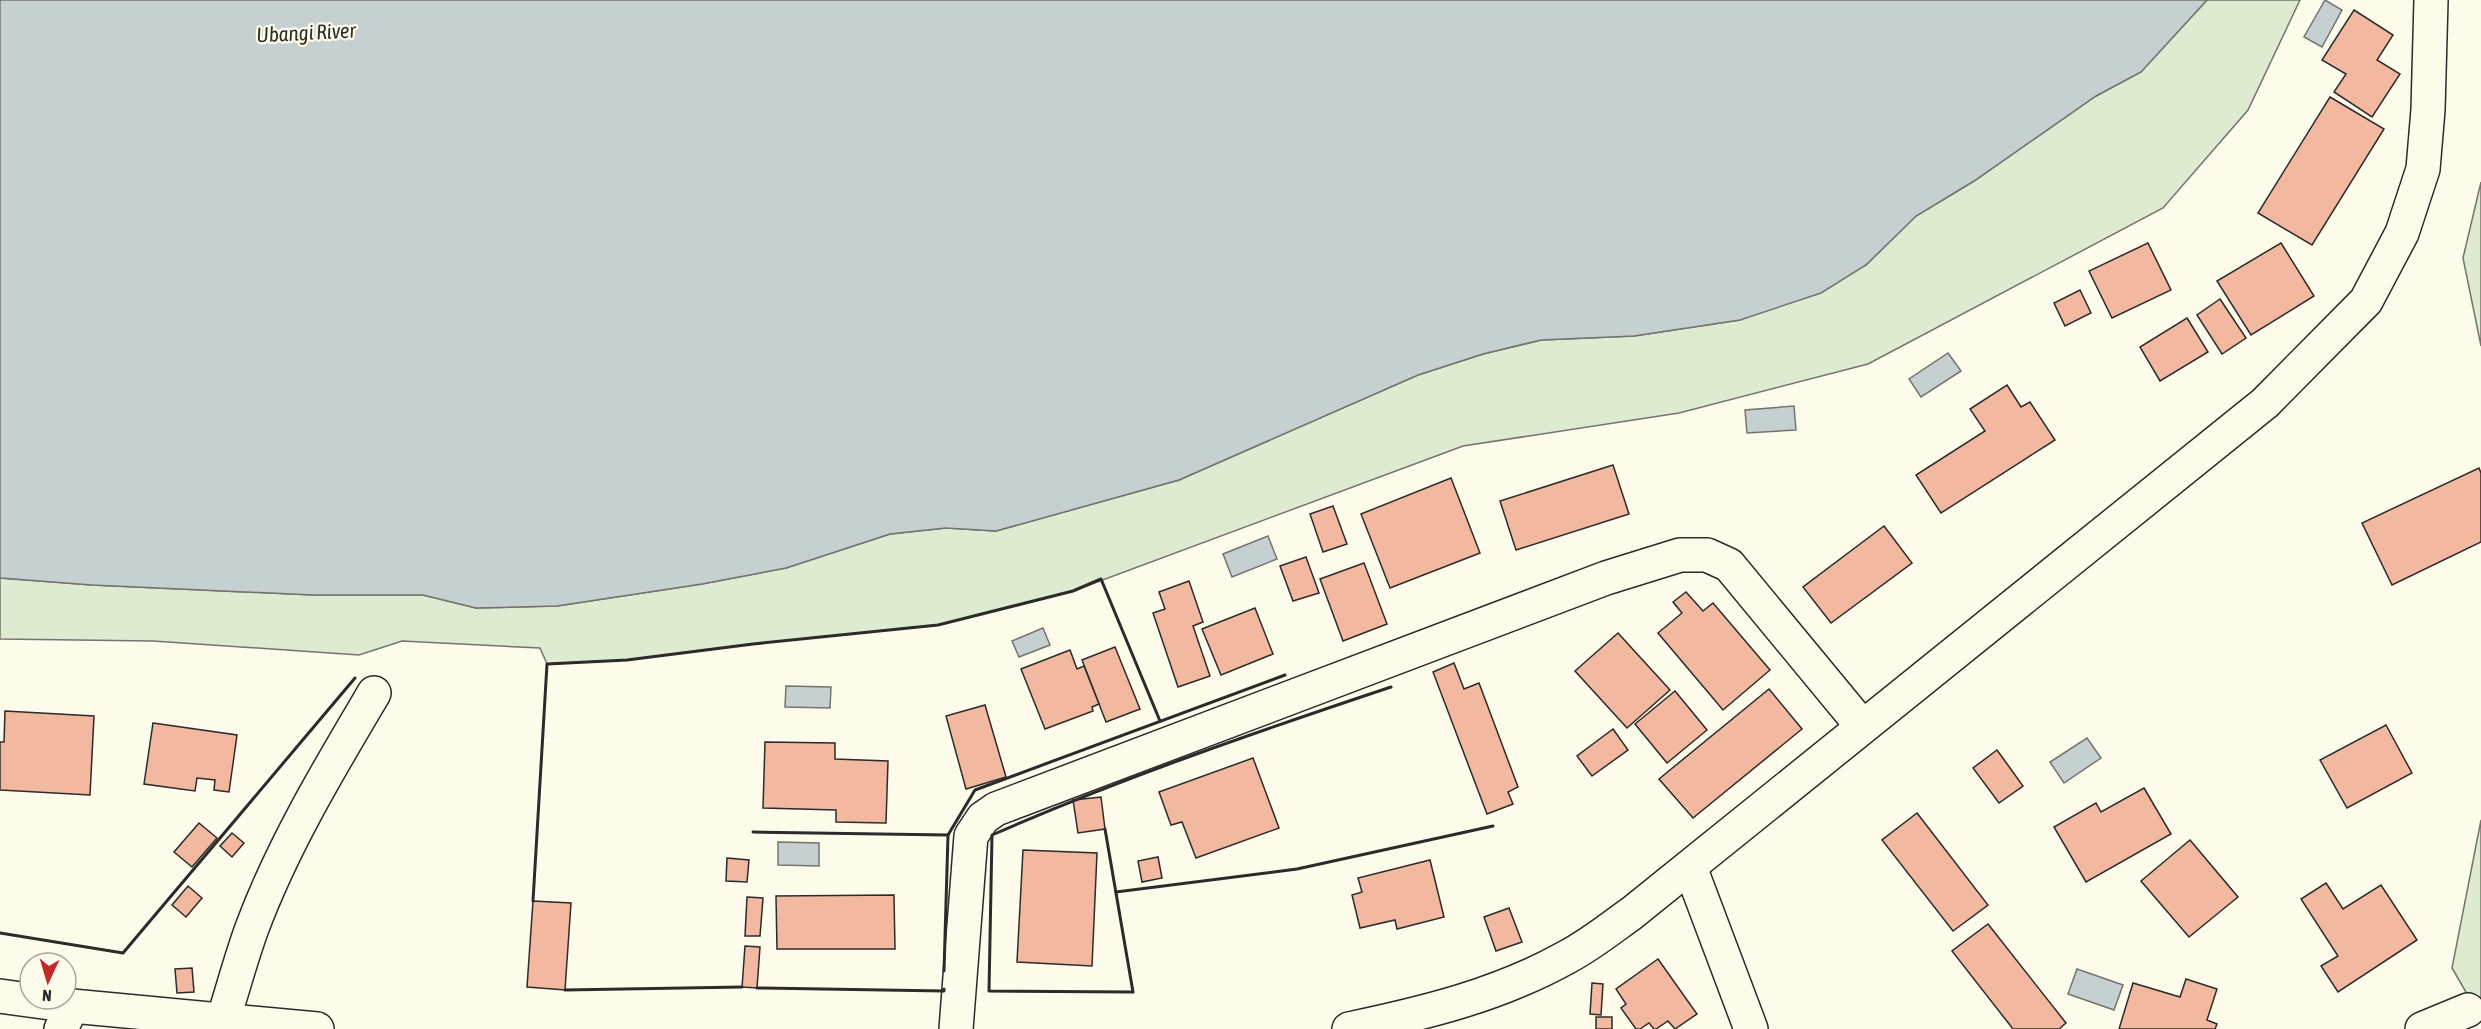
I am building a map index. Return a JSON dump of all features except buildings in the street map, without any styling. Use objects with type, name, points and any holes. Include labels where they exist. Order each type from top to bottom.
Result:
[{"type":"main road","points":[[1349,1029],[1425,1013],[1502,989],[1568,957],[1632,913],[1690,867],[2265,403],[2366,301],[2402,233],[2423,169],[2429,99],[2431,0]]},
{"type":"main road","points":[[956,1029],[971,836],[983,818],[996,809],[1606,578],[1680,555],[1707,555],[1729,565],[1862,726]]},
{"type":"main road","points":[[210,1022],[314,794],[374,693]]},
{"type":"main road","points":[[1690,867],[1751,1029]]},
{"type":"main road","points":[[0,996],[67,1017],[210,1022],[317,1029]]},
{"type":"main road","points":[[2422,1029],[2468,1010]]},
{"type":"green space","points":[[2207,0],[2300,0],[2248,110],[2163,208],[1868,364],[1679,413],[1463,446],[1073,591],[938,625],[753,644],[627,660],[547,664],[540,648],[402,641],[359,655],[153,641],[0,639],[0,578],[92,585],[313,595],[423,595],[476,608],[557,606],[702,584],[786,568],[890,534],[946,528],[996,531],[1179,480],[1418,375],[1483,354],[1541,340],[1634,336],[1740,320],[1866,265],[1916,216],[1974,181],[2096,96],[2141,72]]},
{"type":"green space","points":[[2481,182],[2481,346],[2463,258]]},
{"type":"green space","points":[[2481,820],[2481,1018],[2452,968]]},
{"type":"water","name":"Ubangi River","points":[[0,0],[2207,0],[2141,72],[2096,96],[1974,181],[1916,216],[1866,265],[1821,293],[1740,320],[1634,336],[1541,340],[1483,354],[1418,375],[1179,480],[996,531],[946,528],[890,534],[786,568],[702,584],[557,606],[476,608],[423,595],[313,595],[92,585],[0,578]]},
{"type":"water","points":[[2325,0],[2342,10],[2322,47],[2304,37]]},
{"type":"water","points":[[1948,353],[1961,371],[1921,397],[1909,379]]},
{"type":"water","points":[[1794,406],[1796,430],[1747,433],[1745,410]]},
{"type":"water","points":[[1268,536],[1277,559],[1232,577],[1223,554]]},
{"type":"water","points":[[1043,628],[1050,645],[1019,657],[1012,641]]},
{"type":"water","points":[[786,686],[831,687],[830,708],[785,707]]},
{"type":"water","points":[[2087,738],[2101,758],[2064,783],[2050,762]]},
{"type":"water","points":[[778,842],[819,843],[819,866],[778,865]]},
{"type":"water","points":[[2077,969],[2123,985],[2114,1010],[2068,994]]},
{"type":"wall","points":[[533,901],[547,664],[627,660],[753,644],[938,625],[1073,591],[1101,579],[1160,721]]},
{"type":"wall","points":[[944,971],[948,835],[975,790],[1285,675]]},
{"type":"wall","points":[[0,933],[123,953],[355,678]]},
{"type":"wall","points":[[1105,829],[1133,992],[989,991],[992,835],[1140,775],[1391,687]]},
{"type":"wall","points":[[1116,892],[1297,869],[1493,826]]},
{"type":"wall","points":[[753,832],[948,835]]},
{"type":"wall","points":[[565,990],[742,987]]},
{"type":"wall","points":[[757,988],[944,991],[944,989]]}]
